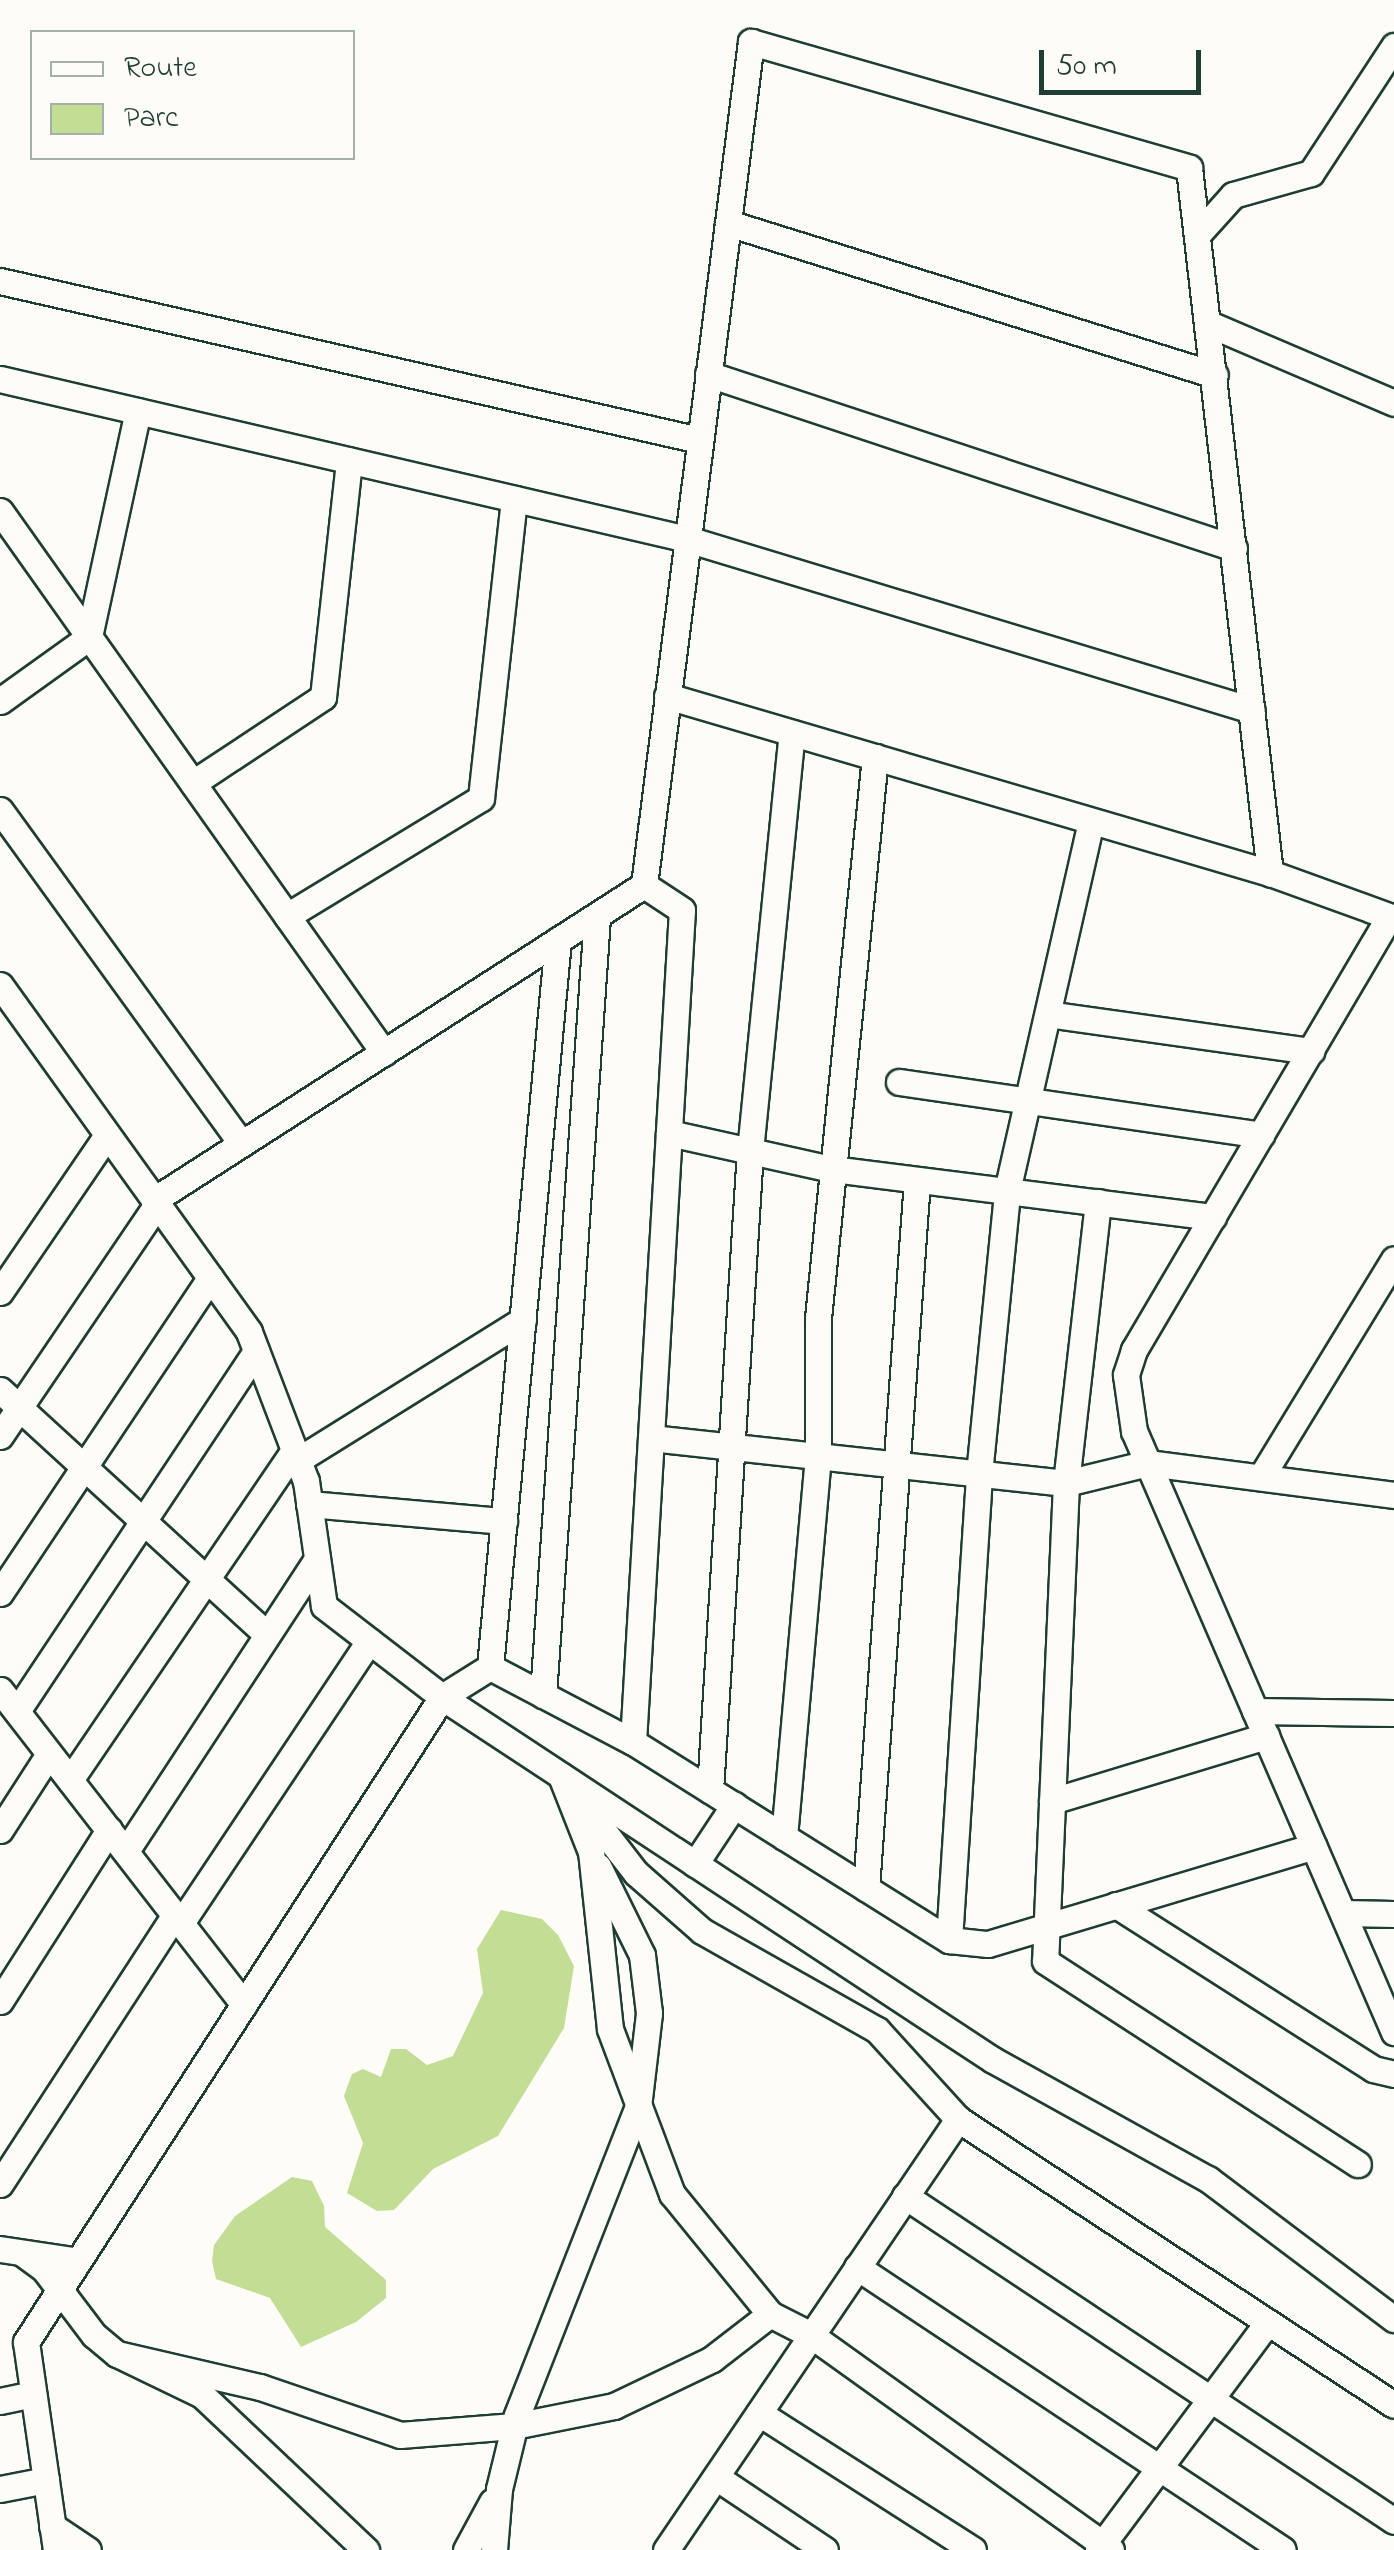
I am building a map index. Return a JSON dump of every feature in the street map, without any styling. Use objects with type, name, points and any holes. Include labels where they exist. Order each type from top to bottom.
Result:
[{"type":"street","points":[[644,886],[751,42],[1189,168],[1270,874]]},
{"type":"street","points":[[1198,234],[1233,195],[1311,172],[1394,46]]},
{"type":"street","points":[[728,223],[1215,375]]},
{"type":"street","points":[[0,282],[699,440]]},
{"type":"street","points":[[1209,324],[1394,403]]},
{"type":"street","points":[[708,374],[1234,548]]},
{"type":"street","points":[[0,379],[687,539],[1252,710]]},
{"type":"street","points":[[0,700],[89,637],[138,411]]},
{"type":"street","points":[[193,783],[323,697],[349,460]]},
{"type":"street","points":[[287,916],[481,798],[514,498]]},
{"type":"street","points":[[0,511],[384,1052]]},
{"type":"street","points":[[667,696],[1270,874],[1392,918],[1134,1350],[1126,1374],[1127,1402],[1148,1463],[1394,2032]]},
{"type":"street","points":[[710,1790],[750,1151],[792,733]]},
{"type":"street","points":[[784,1837],[818,1456],[818,1318],[875,758]]},
{"type":"street","points":[[0,810],[242,1144]]},
{"type":"street","points":[[949,1940],[978,1474],[1008,1191],[1092,821]]},
{"type":"street","points":[[0,1436],[156,1202],[644,886]]},
{"type":"street","points":[[632,1742],[682,910],[644,886]]},
{"type":"street","points":[[543,1695],[597,916]]},
{"type":"street","points":[[490,1667],[558,940]]},
{"type":"street","points":[[0,985],[210,1278],[256,1351],[296,1455],[309,1504],[324,1606],[442,1697],[992,2060],[1208,2180],[1394,2320]]},
{"type":"street","points":[[1048,1014],[1311,1050]]},
{"type":"street","points":[[899,1082],[1261,1135]]},
{"type":"street","points":[[669,1133],[832,1169],[1213,1216]]},
{"type":"street","points":[[0,1292],[108,1135]]},
{"type":"street","points":[[866,1888],[917,1180]]},
{"type":"street","points":[[1098,1202],[1066,1483],[1045,1961],[1358,2164]]},
{"type":"street","points":[[1262,1478],[1394,1259]]},
{"type":"street","points":[[0,1593],[210,1278]]},
{"type":"street","points":[[70,1780],[296,1455],[523,1320]]},
{"type":"street","points":[[17,1711],[256,1351]]},
{"type":"street","points":[[0,1390],[268,1635]]},
{"type":"street","points":[[651,1438],[1066,1483],[1148,1463],[1394,1495]]},
{"type":"street","points":[[309,1504],[504,1521]]},
{"type":"street","points":[[126,1851],[317,1559]]},
{"type":"street","points":[[0,2184],[369,1641]]},
{"type":"street","points":[[490,1667],[632,1742],[949,1940],[988,1944],[1314,1846]]},
{"type":"street","points":[[88,2550],[54,2538],[26,2342],[442,1697],[490,1667]]},
{"type":"street","points":[[0,1690],[244,2004]]},
{"type":"street","points":[[1256,1712],[1394,1713]]},
{"type":"street","points":[[1052,1801],[1266,1736]]},
{"type":"street","points":[[0,1830],[50,1754]]},
{"type":"street","points":[[494,2550],[499,2489],[514,2426],[638,2107],[649,2013],[642,1955],[591,1852],[561,1776]]},
{"type":"street","points":[[561,1776],[636,1872],[702,1931],[877,2030],[958,2118],[1394,2406]]},
{"type":"street","points":[[695,1864],[734,1805]]},
{"type":"street","points":[[0,2001],[109,1830]]},
{"type":"street","points":[[591,1852],[610,2029],[672,2194],[770,2314],[812,2335],[1103,2548],[1268,2322]]},
{"type":"street","points":[[1116,1905],[1373,2069],[1394,2074]]},
{"type":"street","points":[[1343,1913],[1394,1914]]},
{"type":"street","points":[[666,2550],[958,2118]]},
{"type":"street","points":[[905,2196],[1394,2520]]},
{"type":"street","points":[[11,2251],[78,2261]]},
{"type":"street","points":[[11,2251],[44,2269],[58,2292],[117,2354],[202,2395],[366,2550]]},
{"type":"street","points":[[857,2267],[1283,2550]]},
{"type":"street","points":[[117,2354],[260,2387],[400,2435],[514,2426],[614,2406],[712,2359],[770,2314]]},
{"type":"street","points":[[0,2401],[34,2394]]},
{"type":"street","points":[[759,2413],[973,2550]]},
{"type":"street","points":[[716,2477],[825,2550]]},
{"type":"street","points":[[0,2490],[46,2480]]},
{"type":"street","points":[[466,2550],[499,2489]]},
{"type":"green space","points":[[501,1910],[542,1919],[558,1935],[574,1966],[564,2028],[498,2136],[433,2169],[394,2210],[377,2211],[347,2193],[363,2143],[344,2096],[352,2074],[363,2069],[381,2077],[391,2049],[406,2049],[427,2065],[453,2056],[483,1993],[477,1949]]},
{"type":"green space","points":[[292,2177],[312,2181],[324,2206],[325,2227],[386,2280],[386,2298],[356,2322],[301,2347],[270,2298],[216,2279],[212,2261],[214,2245],[235,2216]]}]
